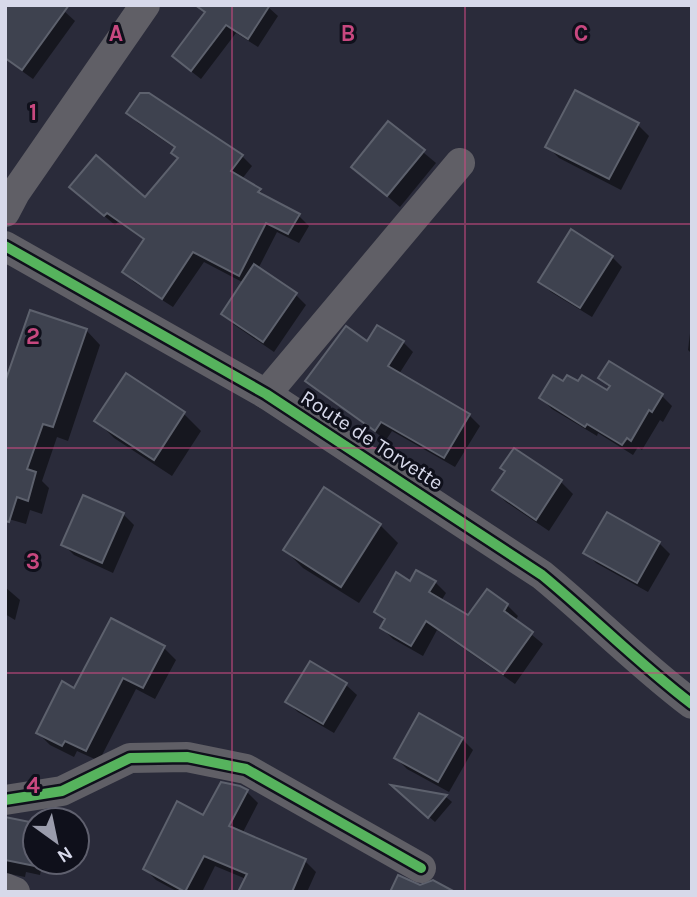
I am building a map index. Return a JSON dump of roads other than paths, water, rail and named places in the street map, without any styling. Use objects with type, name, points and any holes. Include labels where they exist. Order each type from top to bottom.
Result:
[{"type":"street","points":[[5,212],[15,193],[145,5]]},
{"type":"street","points":[[266,394],[460,163]]},
{"type":"street","name":"Route de Torvette","points":[[5,246],[266,394],[542,575],[664,683],[692,704]]},
{"type":"street","points":[[5,800],[62,791],[130,758],[187,757],[246,769],[421,869]]},
{"type":"street","points":[[5,888],[15,892]]}]
